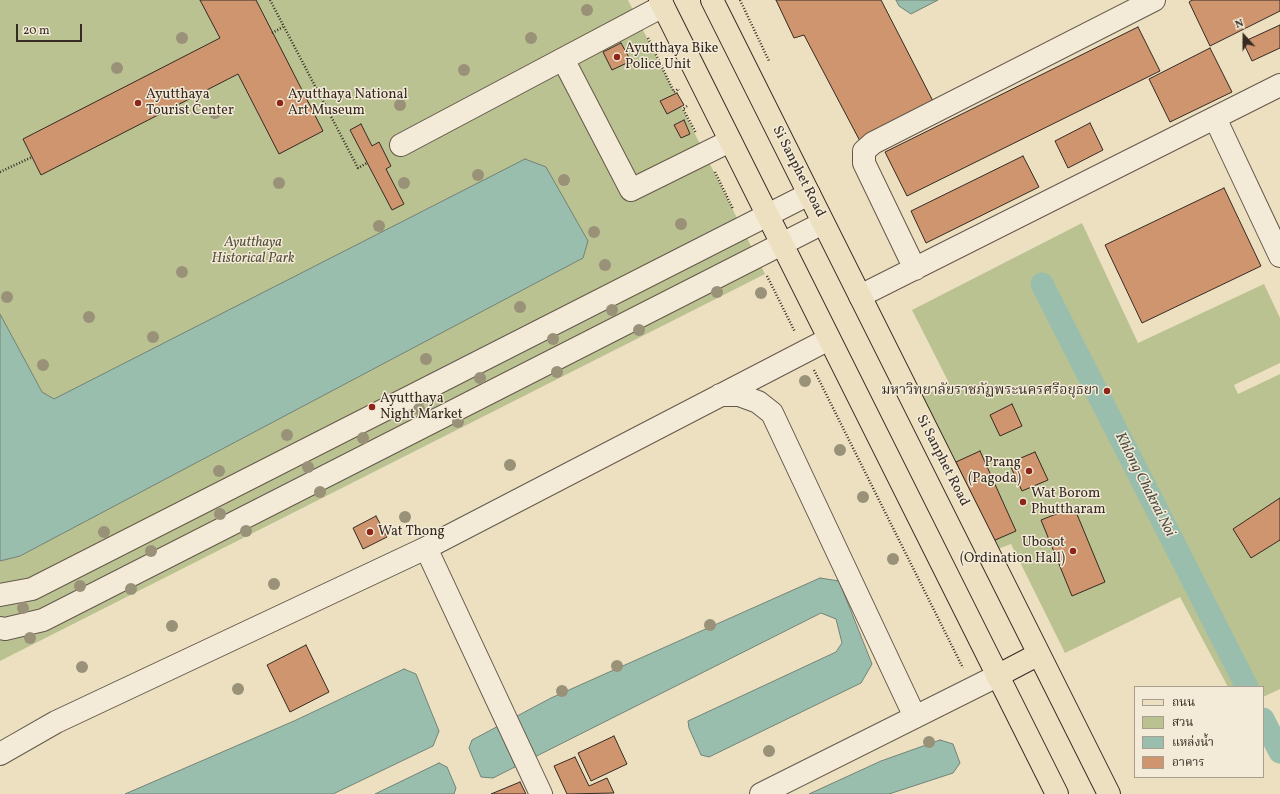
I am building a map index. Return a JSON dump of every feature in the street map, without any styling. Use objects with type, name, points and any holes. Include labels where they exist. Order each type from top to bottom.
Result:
[{"type":"main road","name":"Si Sanphet Road","points":[[712,0],[1109,794]]},
{"type":"main road","points":[[662,3],[1057,794]]},
{"type":"main road","points":[[998,676],[1039,654]]},
{"type":"street","points":[[916,269],[864,163],[864,152],[873,143],[1154,0]]},
{"type":"street","points":[[401,145],[563,59],[662,3]]},
{"type":"street","points":[[563,59],[631,190],[730,141]]},
{"type":"street","points":[[860,296],[1280,85]]},
{"type":"street","points":[[1215,118],[1280,256]]},
{"type":"street","points":[[0,595],[32,589],[809,194]]},
{"type":"street","points":[[0,628],[4,629],[43,620],[823,223]]},
{"type":"street","points":[[0,754],[56,722],[426,548],[829,339]]},
{"type":"street","points":[[720,395],[739,395],[758,402],[772,413],[915,717]]},
{"type":"street","points":[[426,548],[541,794]]},
{"type":"street","points":[[761,794],[998,676]]},
{"type":"path","points":[[270,0],[358,168],[368,163]]},
{"type":"path","points":[[272,32],[284,27]]},
{"type":"path","points":[[0,172],[32,157]]},
{"type":"green space","name":"Ayutthaya Historical Park","points":[[0,0],[628,0],[765,274],[0,661]]},
{"type":"green space","points":[[1082,223],[1138,343],[1264,284],[1280,318],[1280,363],[1234,385],[1238,394],[1280,374],[1280,689],[1264,697],[1264,686],[1227,686],[1180,597],[1065,653],[1011,544],[995,550],[920,398],[949,383],[912,310]]},
{"type":"water","points":[[896,0],[938,0],[911,14],[899,6]]},
{"type":"water","points":[[525,159],[546,167],[588,241],[583,258],[20,556],[0,561],[0,314],[42,392],[54,399]]},
{"type":"water","points":[[820,578],[839,581],[872,664],[861,683],[709,757],[701,755],[689,728],[688,721],[836,652],[842,643],[836,619],[821,613],[493,778],[481,777],[469,748],[472,740],[551,698]]},
{"type":"water","points":[[404,669],[416,674],[439,731],[433,746],[333,794],[125,794],[294,721]]},
{"type":"water","points":[[940,740],[953,744],[960,763],[953,773],[889,794],[809,794],[881,761]]},
{"type":"water","points":[[439,763],[447,767],[456,788],[454,794],[375,794]]},
{"type":"building","name":"Ayutthaya Tourist Center","points":[[200,0],[256,0],[323,131],[279,154],[238,74],[41,175],[23,139],[220,38]]},
{"type":"building","points":[[776,0],[881,0],[935,105],[861,143],[804,35],[794,38]]},
{"type":"building","points":[[1192,0],[1280,0],[1280,11],[1210,46],[1189,2]]},
{"type":"building","points":[[1280,25],[1280,48],[1252,61],[1243,42]]},
{"type":"building","points":[[1138,27],[1160,71],[907,196],[885,152]]},
{"type":"building","name":"Ayutthaya Bike Police Unit","points":[[621,43],[631,61],[612,70],[603,52]]},
{"type":"building","points":[[1210,48],[1232,92],[1170,122],[1149,79]]},
{"type":"building","points":[[677,93],[684,105],[667,114],[660,101]]},
{"type":"building","points":[[684,120],[690,134],[681,138],[674,125]]},
{"type":"building","points":[[1090,123],[1103,150],[1068,168],[1055,141]]},
{"type":"building","points":[[361,124],[372,146],[379,142],[391,166],[386,169],[404,204],[392,210],[350,130]]},
{"type":"building","points":[[1023,156],[1039,187],[926,243],[911,211]]},
{"type":"building","points":[[1224,188],[1261,266],[1142,323],[1105,245]]},
{"type":"building","points":[[1012,404],[1022,426],[1000,436],[990,415]]},
{"type":"building","points":[[980,451],[1016,531],[993,541],[956,462]]},
{"type":"building","name":"Prang (Pagoda)","points":[[1035,452],[1048,480],[1022,491],[1009,463]]},
{"type":"building","points":[[1280,498],[1280,540],[1251,558],[1233,529]]},
{"type":"building","name":"Ubosot (Ordination Hall)","points":[[1074,507],[1105,582],[1072,596],[1041,520]]},
{"type":"building","name":"Wat Thong","points":[[376,516],[387,537],[363,549],[353,528]]},
{"type":"building","points":[[306,645],[329,692],[290,712],[267,665]]},
{"type":"building","points":[[614,736],[627,764],[591,781],[578,753]]},
{"type":"building","points":[[575,757],[589,786],[607,778],[614,793],[567,794],[554,766]]},
{"type":"building","points":[[520,782],[526,794],[491,794]]},
{"type":"waterway","name":"Khlong Chakrai Noi","points":[[1042,284],[1246,686]]},
{"type":"waterway","name":"Khlong Chakrai Noi","points":[[1264,721],[1280,752]]},
{"type":"place","name":"Ayutthaya Bike Police Unit","points":[[617,57]]},
{"type":"place","name":"Ayutthaya Tourist Center","points":[[138,103]]},
{"type":"place","name":"Ayutthaya National Art Museum","points":[[280,103]]},
{"type":"place","name":"มหาวิทยาลัยราชภัฏพระนครศรีอยุธยา","points":[[1107,391]]},
{"type":"place","name":"Ayutthaya Night Market","points":[[372,407]]},
{"type":"place","name":"Prang (Pagoda)","points":[[1029,471]]},
{"type":"place","name":"Wat Borom Phuttharam","points":[[1023,502]]},
{"type":"place","name":"Wat Thong","points":[[370,532]]},
{"type":"place","name":"Ubosot (Ordination Hall)","points":[[1073,551]]}]
